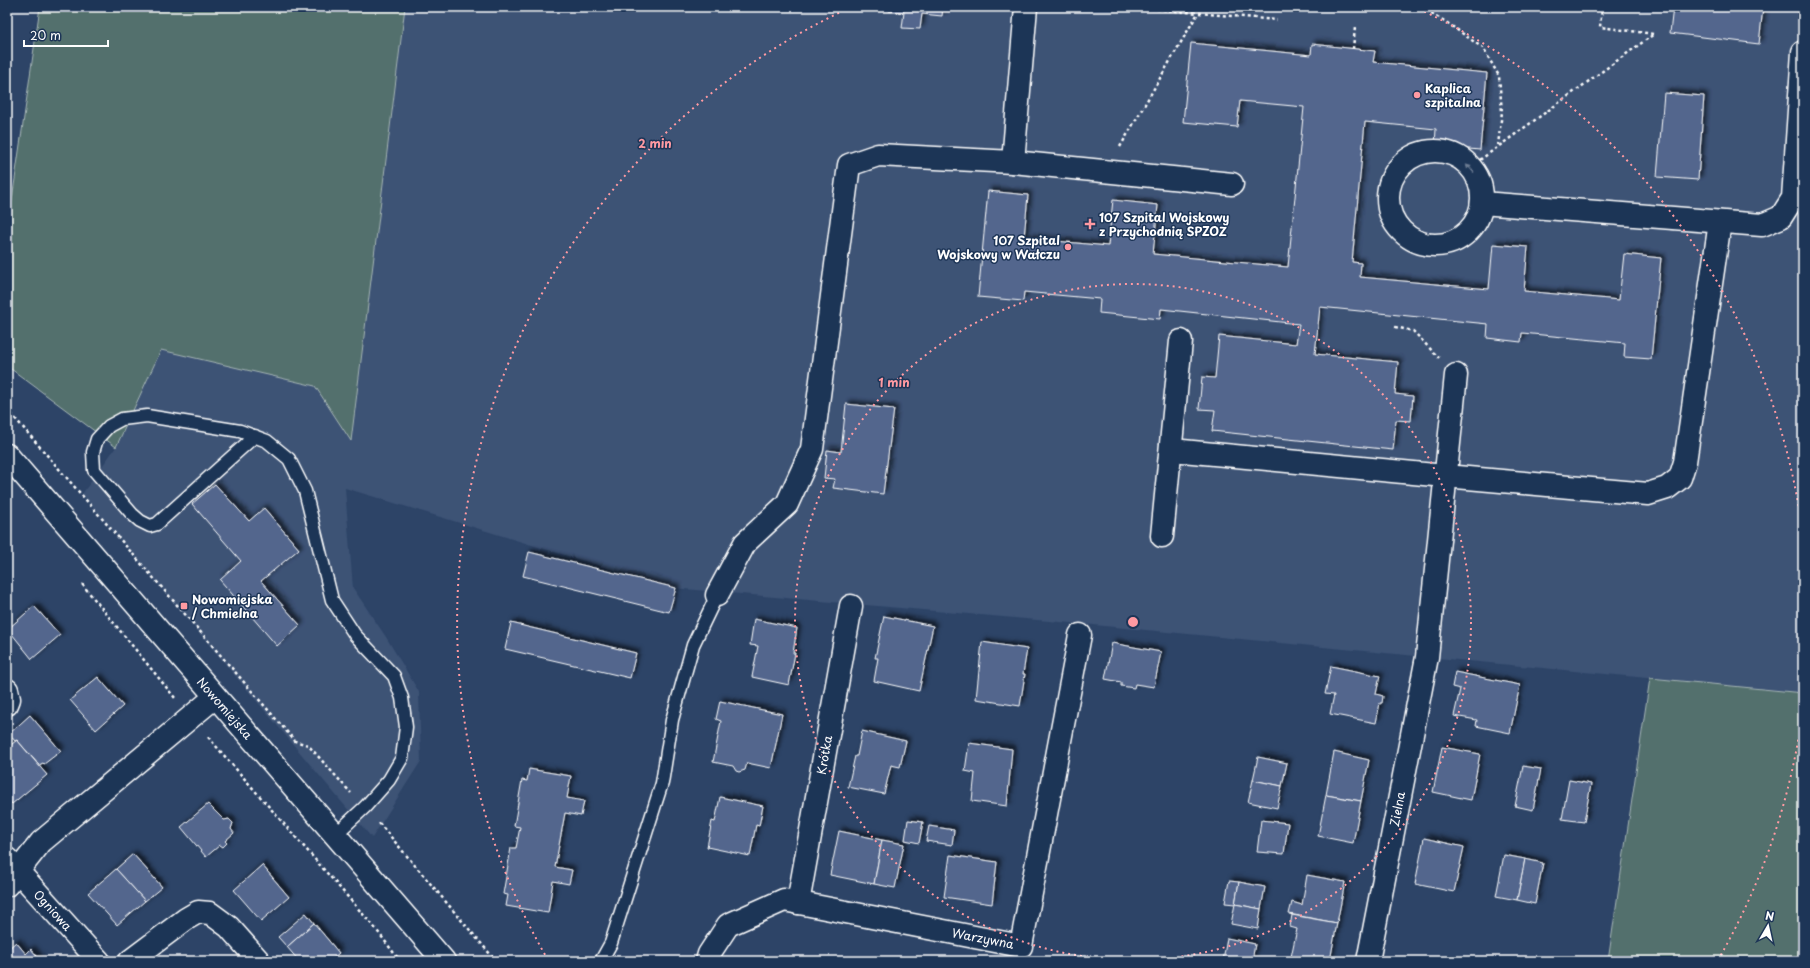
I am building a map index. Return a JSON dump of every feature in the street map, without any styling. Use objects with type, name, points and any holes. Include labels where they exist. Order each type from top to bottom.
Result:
[{"type":"street","points":[[1014,162],[1026,7]]},
{"type":"street","points":[[1482,203],[1762,225],[1781,217],[1793,198],[1803,52]]},
{"type":"street","points":[[1427,151],[1443,151],[1458,157],[1470,167],[1478,178],[1482,190],[1482,203],[1477,219],[1468,232],[1455,241],[1439,245],[1423,244],[1409,237],[1397,226],[1390,212],[1388,196],[1391,180],[1400,167],[1412,156],[1427,151]]},
{"type":"street","points":[[717,595],[745,543],[787,504],[812,449],[849,165],[878,155],[1014,162],[1232,184]]},
{"type":"street","points":[[1172,450],[1648,494],[1667,488],[1680,478],[1685,462],[1720,222]]},
{"type":"street","points":[[1162,536],[1172,450],[1181,341]]},
{"type":"street","name":"Zielna","points":[[1368,961],[1426,657],[1456,375]]},
{"type":"street","name":"Nowomiejska","points":[[7,455],[444,961]]},
{"type":"street","name":"Krótka","points":[[798,903],[851,606]]},
{"type":"street","name":"Warzywna","points":[[707,961],[709,954],[728,925],[784,900],[1021,946],[1080,635]]},
{"type":"street","points":[[7,690],[9,699],[7,704]]},
{"type":"street","points":[[11,872],[41,842],[215,697]]},
{"type":"street","name":"Ogniowa","points":[[11,872],[99,961]]},
{"type":"street","points":[[130,961],[186,919],[198,912],[210,913],[229,927],[259,961]]},
{"type":"lane","points":[[255,436],[158,524],[150,526],[140,521],[132,514],[94,470],[93,452],[97,439],[109,426],[122,419],[147,416],[240,431],[255,436],[267,441],[289,459],[305,491],[332,600],[355,635],[394,676],[402,698],[406,727],[402,758],[389,780],[365,807],[335,835]]},
{"type":"lane","points":[[601,961],[611,943],[662,783],[672,720],[693,645],[717,595]]},
{"type":"path","points":[[1133,7],[1277,20]]},
{"type":"path","points":[[1420,7],[1446,22],[1483,48],[1499,76],[1502,112],[1498,146]]},
{"type":"path","points":[[1470,167],[1654,34],[1600,27],[1602,7]]},
{"type":"path","points":[[1106,171],[1198,13]]},
{"type":"path","points":[[1353,49],[1356,27]]},
{"type":"path","points":[[1395,328],[1413,331],[1456,375]]},
{"type":"path","points":[[7,409],[295,741],[308,745],[365,807],[496,961]]},
{"type":"shaded area","name":"107 Szpital Wojskowy z Przychodnią SPZOZ","points":[[405,7],[1803,7],[1803,693],[1083,624],[673,588],[345,488],[353,588],[386,637],[419,692],[421,761],[372,838],[82,494],[116,447],[161,350],[315,386],[351,440]]},
{"type":"green space","points":[[40,7],[405,7],[351,441],[315,386],[161,350],[116,447],[7,366],[7,234]]},
{"type":"green space","points":[[1650,678],[1803,693],[1803,961],[1608,961]]},
{"type":"building","points":[[889,7],[943,7],[942,16],[922,14],[920,29],[902,28],[904,12],[889,11]]},
{"type":"building","points":[[1673,7],[1763,7],[1759,44],[1670,33]]},
{"type":"building","name":"107 Szpital Wojskowy w Wałczu","points":[[1191,43],[1311,55],[1312,44],[1375,51],[1373,62],[1487,73],[1480,150],[1435,146],[1436,129],[1365,122],[1352,262],[1361,263],[1360,277],[1489,289],[1493,244],[1528,247],[1524,291],[1619,300],[1624,254],[1661,258],[1651,359],[1624,357],[1625,343],[1522,333],[1521,342],[1487,338],[1488,324],[1320,307],[1315,354],[1398,362],[1395,394],[1413,396],[1411,421],[1396,420],[1393,450],[1212,431],[1215,410],[1199,409],[1202,377],[1215,378],[1219,336],[1296,344],[1299,324],[1161,309],[1160,319],[1099,313],[1100,299],[1024,292],[1023,301],[978,297],[988,191],[1028,195],[1024,238],[1108,246],[1113,200],[1158,205],[1153,254],[1288,267],[1304,107],[1240,101],[1237,127],[1183,122]]},
{"type":"building","points":[[1664,93],[1704,96],[1698,180],[1657,177]]},
{"type":"building","points":[[846,404],[894,409],[883,494],[833,488],[835,479],[824,478],[827,450],[841,452]]},
{"type":"building","points":[[215,484],[249,521],[264,508],[299,549],[261,581],[300,625],[277,646],[220,580],[241,561],[192,504]]},
{"type":"building","points":[[529,552],[676,588],[669,612],[523,576]]},
{"type":"building","points":[[34,606],[60,635],[32,659],[8,629]]},
{"type":"building","points":[[884,616],[933,626],[919,691],[874,681],[878,658],[875,658]]},
{"type":"building","points":[[754,619],[797,628],[793,653],[795,653],[789,685],[752,677],[758,646],[750,645]]},
{"type":"building","points":[[511,623],[636,653],[630,678],[505,649]]},
{"type":"building","points":[[982,642],[1027,649],[1020,706],[976,699]]},
{"type":"building","points":[[1112,643],[1161,652],[1154,687],[1135,684],[1134,688],[1121,686],[1121,682],[1105,679]]},
{"type":"building","points":[[1331,666],[1380,676],[1376,694],[1383,696],[1376,723],[1330,714],[1334,695],[1325,694]]},
{"type":"building","points":[[1455,672],[1520,685],[1510,733],[1476,726],[1477,720],[1454,716],[1460,689],[1452,687]]},
{"type":"building","points":[[98,677],[123,706],[96,730],[70,700]]},
{"type":"building","points":[[720,701],[782,714],[771,768],[747,763],[745,770],[739,772],[736,771],[733,766],[713,762],[721,721],[716,719]]},
{"type":"building","points":[[30,715],[61,751],[44,764],[39,765],[17,740],[15,741],[9,734]]},
{"type":"building","points":[[862,731],[906,741],[900,767],[891,765],[884,794],[848,787],[855,756],[857,756]]},
{"type":"building","points":[[17,740],[47,775],[12,804],[7,798],[7,748]]},
{"type":"building","points":[[969,743],[1012,749],[1007,806],[972,801],[975,773],[965,771]]},
{"type":"building","points":[[1442,747],[1480,754],[1471,800],[1433,792]]},
{"type":"building","points":[[1334,752],[1369,760],[1361,801],[1326,795]]},
{"type":"building","points":[[1258,757],[1287,763],[1282,786],[1253,780]]},
{"type":"building","points":[[1523,766],[1541,769],[1533,810],[1515,806]]},
{"type":"building","points":[[529,769],[571,776],[567,798],[584,801],[581,816],[565,813],[555,867],[572,870],[569,884],[553,881],[548,913],[506,906],[508,895],[503,894],[511,848],[516,848],[520,827],[514,826],[522,780],[527,781]]},
{"type":"building","points":[[1253,780],[1282,786],[1277,808],[1248,802]]},
{"type":"building","points":[[1569,780],[1591,784],[1584,822],[1562,819]]},
{"type":"building","points":[[1326,795],[1361,801],[1353,843],[1318,836]]},
{"type":"building","points":[[720,797],[763,806],[759,826],[756,825],[750,856],[707,847],[712,821],[715,822]]},
{"type":"building","points":[[208,804],[224,820],[229,819],[233,823],[231,829],[234,833],[225,841],[227,843],[223,847],[220,845],[206,857],[181,827]]},
{"type":"building","points":[[908,820],[923,822],[919,843],[905,840]]},
{"type":"building","points":[[1261,820],[1288,823],[1284,854],[1257,852]]},
{"type":"building","points":[[929,826],[954,830],[952,845],[926,841]]},
{"type":"building","points":[[839,831],[882,840],[874,884],[830,875]]},
{"type":"building","points":[[1424,838],[1464,847],[1454,892],[1415,884]]},
{"type":"building","points":[[882,840],[904,844],[895,888],[874,884]]},
{"type":"building","points":[[133,854],[162,887],[145,901],[116,869]]},
{"type":"building","points":[[950,855],[997,862],[992,904],[944,897]]},
{"type":"building","points":[[1504,855],[1525,859],[1517,900],[1496,896]]},
{"type":"building","points":[[1525,859],[1543,863],[1535,904],[1517,900]]},
{"type":"building","points":[[262,865],[289,897],[261,921],[234,890]]},
{"type":"building","points":[[116,869],[145,901],[117,925],[88,893]]},
{"type":"building","points":[[1307,875],[1345,882],[1337,923],[1289,914],[1292,902],[1302,905]]},
{"type":"building","points":[[1229,881],[1239,882],[1235,904],[1225,903]]},
{"type":"building","points":[[1239,882],[1265,887],[1261,909],[1235,904]]},
{"type":"building","points":[[1235,904],[1261,909],[1258,929],[1231,924]]},
{"type":"building","points":[[306,913],[314,923],[287,947],[278,937]]},
{"type":"building","points":[[1292,915],[1337,923],[1330,961],[1309,961],[1291,957],[1297,929],[1290,927]]},
{"type":"building","points":[[314,923],[339,953],[330,961],[299,961],[287,947]]},
{"type":"building","points":[[1227,938],[1255,944],[1252,961],[1223,961]]},
{"type":"building","points":[[16,942],[26,954],[31,949],[41,961],[7,961],[7,950]]},
{"type":"place","name":"Kaplica szpitalna","points":[[1417,95]]},
{"type":"place","name":"107 Szpital Wojskowy z Przychodnią SPZOZ","points":[[1090,224]]},
{"type":"place","name":"107 Szpital Wojskowy w Wałczu","points":[[1068,247]]},
{"type":"place","name":"Nowomiejska / Chmielna","points":[[184,606]]}]
